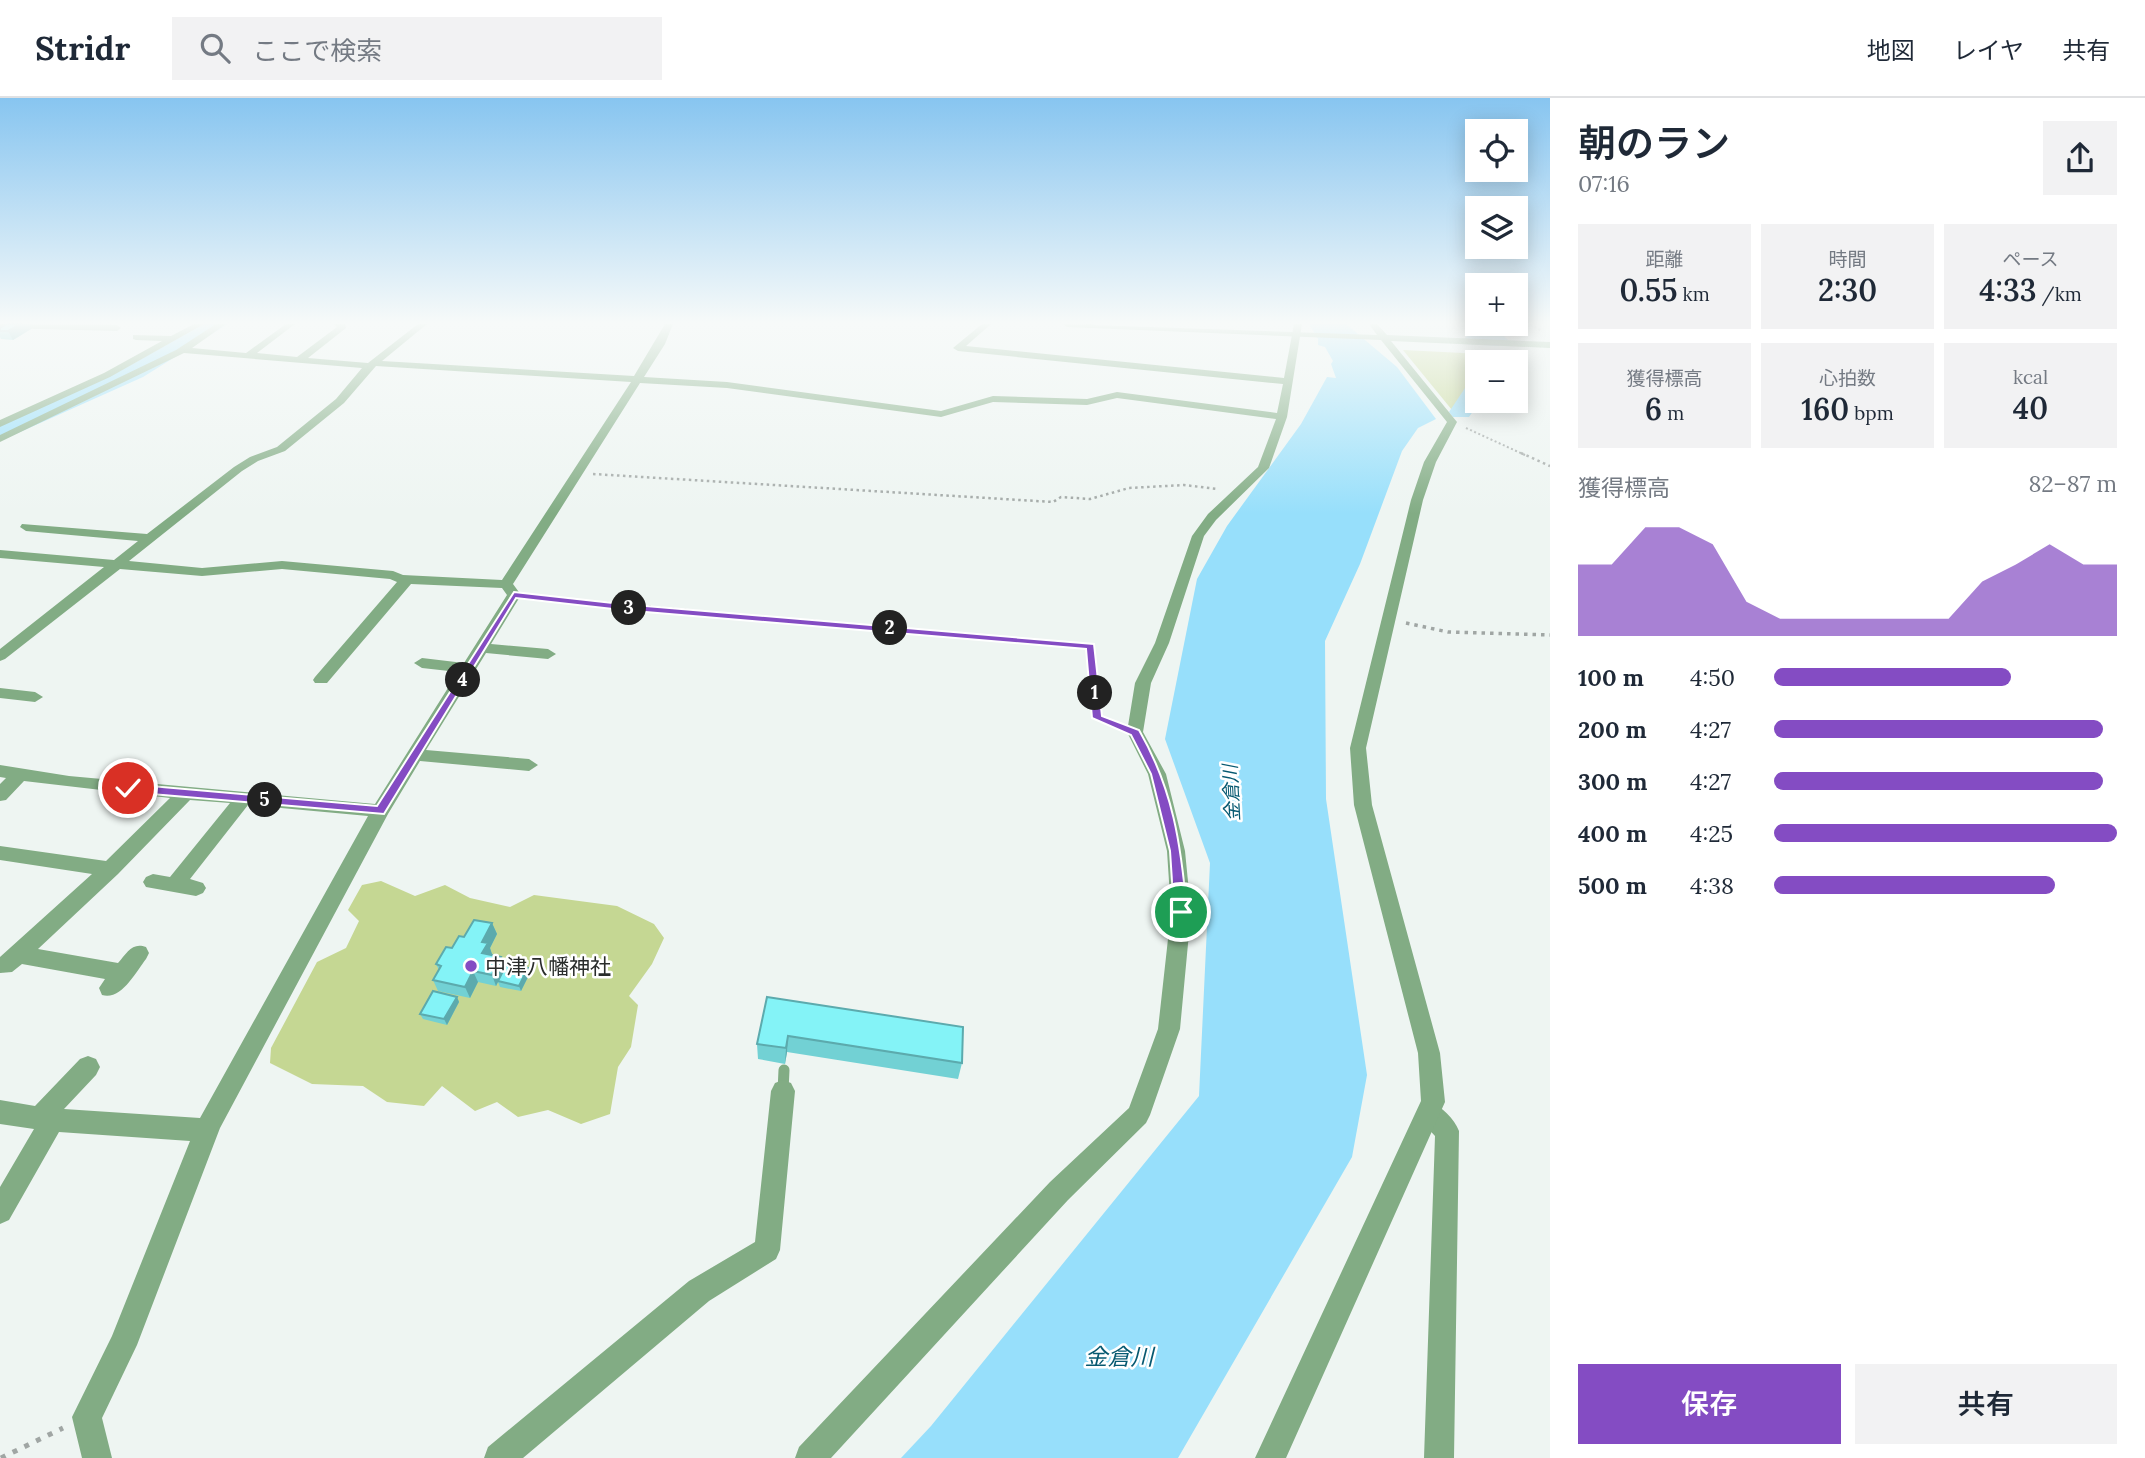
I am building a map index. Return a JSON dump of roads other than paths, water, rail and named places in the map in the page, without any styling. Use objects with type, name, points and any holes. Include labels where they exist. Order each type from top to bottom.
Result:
[{"type":"street","points":[[0,424],[80,387]]},
{"type":"street","points":[[0,439],[106,387]]},
{"type":"street","points":[[0,656],[147,538],[254,459],[281,449],[340,401],[350,387]]},
{"type":"street","points":[[97,1458],[87,1417],[123,1345],[207,1130],[380,811],[483,648],[510,590],[576,473],[632,387]]},
{"type":"street","points":[[745,387],[941,414],[993,398],[1087,402],[1117,395],[1282,417]]},
{"type":"street","points":[[810,1458],[1059,1191],[1138,1115],[1169,1028],[1181,912],[1176,851],[1157,774],[1135,732],[1143,683],[1162,643],[1198,536],[1212,517],[1263,468],[1282,417],[1289,387]]},
{"type":"street","points":[[1270,1458],[1433,1102],[1429,1053],[1363,805],[1358,748],[1388,616],[1430,462],[1452,422],[1423,387]]},
{"type":"street","points":[[26,527],[147,538]]},
{"type":"street","points":[[0,554],[202,572],[282,565],[393,575],[407,579],[510,590]]},
{"type":"street","points":[[321,680],[407,579]]},
{"type":"street","points":[[483,648],[548,654]]},
{"type":"street","points":[[422,663],[470,669]]},
{"type":"street","points":[[0,692],[35,697]]},
{"type":"street","points":[[416,755],[529,765]]},
{"type":"street","points":[[0,771],[69,782],[380,811]]},
{"type":"street","points":[[0,794],[21,774]]},
{"type":"street","points":[[139,953],[116,980],[11,960],[111,869],[186,793]]},
{"type":"street","points":[[175,885],[244,798]]},
{"type":"street","points":[[0,853],[111,869]]},
{"type":"street","points":[[153,882],[196,888]]},
{"type":"street","points":[[0,1211],[47,1119],[88,1067]]},
{"type":"street","points":[[499,1458],[699,1291],[767,1250],[783,1081]]},
{"type":"street","points":[[0,1112],[47,1119],[207,1130]]},
{"type":"street","points":[[1429,1113],[1447,1132],[1439,1458]]},
{"type":"water","name":"金倉川","points":[[1321,387],[1412,387],[1436,419],[1418,428],[1402,451],[1360,564],[1325,641],[1326,799],[1367,1075],[1352,1157],[1178,1458],[901,1458],[931,1426],[1199,1096],[1210,863],[1165,739],[1197,579],[1227,526],[1301,424]]},
{"type":"waterway","points":[[0,434],[101,387]]},
{"type":"waterway","points":[[1461,412],[1465,406]]},
{"type":"place","name":"中津八幡神社","points":[[471,966]]}]
